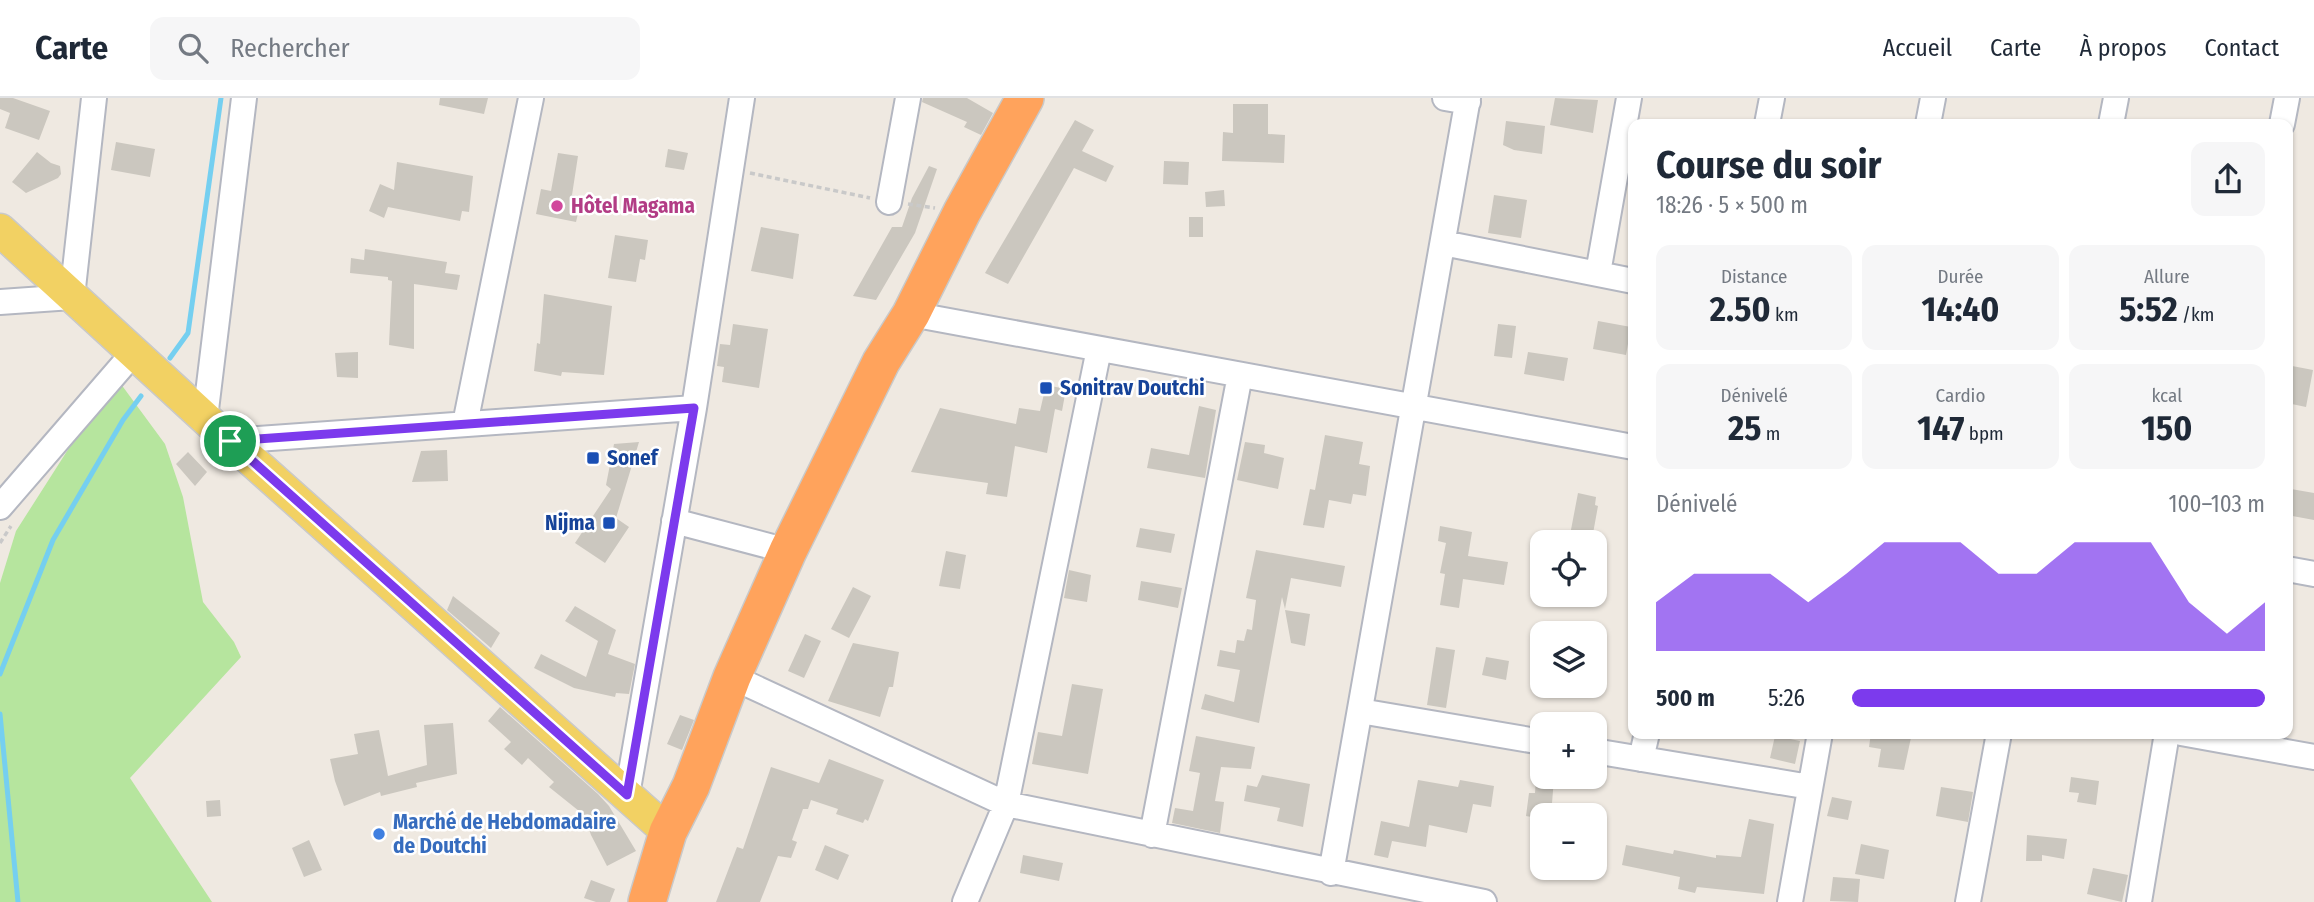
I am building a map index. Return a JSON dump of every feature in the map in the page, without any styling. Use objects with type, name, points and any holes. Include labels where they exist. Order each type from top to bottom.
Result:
[{"type":"highway","points":[[647,902],[668,832],[691,786],[733,677],[788,551],[881,362],[911,314],[962,212],[1025,98]]},
{"type":"main road","points":[[0,230],[230,441],[668,832]]},
{"type":"street","points":[[0,302],[72,297],[94,98]]},
{"type":"street","points":[[205,418],[244,98]]},
{"type":"street","points":[[465,424],[531,98]]},
{"type":"street","points":[[627,795],[694,408],[742,98]]},
{"type":"street","points":[[888,202],[908,98]]},
{"type":"street","points":[[1598,273],[1629,98]]},
{"type":"street","points":[[1768,119],[1772,98]]},
{"type":"street","points":[[1929,119],[1933,98]]},
{"type":"street","points":[[2112,119],[2116,98]]},
{"type":"street","points":[[2283,119],[2287,98]]},
{"type":"street","points":[[1331,873],[1443,243],[1460,99]]},
{"type":"street","points":[[1443,243],[1628,280]]},
{"type":"street","points":[[911,314],[1628,446]]},
{"type":"street","points":[[965,902],[1006,804],[1100,349]]},
{"type":"street","points":[[0,508],[135,351]]},
{"type":"street","points":[[1152,835],[1240,375]]},
{"type":"street","points":[[230,441],[694,408]]},
{"type":"street","points":[[674,521],[788,551]]},
{"type":"street","points":[[2293,570],[2314,574]]},
{"type":"street","points":[[733,677],[1006,804],[1331,873],[1422,896],[1484,902]]},
{"type":"street","points":[[1360,711],[1530,740]]},
{"type":"street","points":[[1642,759],[1646,739]]},
{"type":"street","points":[[1790,902],[1819,739]]},
{"type":"street","points":[[1968,902],[1998,739]]},
{"type":"street","points":[[2139,902],[2166,739]]},
{"type":"street","points":[[2214,739],[2314,757]]},
{"type":"street","points":[[1607,753],[1810,787]]},
{"type":"path","points":[[731,170],[888,202],[962,212]]},
{"type":"green space","points":[[115,376],[165,444],[183,497],[203,602],[234,642],[241,657],[130,778],[212,902],[0,902],[0,583],[16,531]]},
{"type":"building","points":[[0,98],[13,98],[50,111],[39,140],[5,128],[10,113],[0,109]]},
{"type":"building","points":[[440,98],[488,98],[484,114],[439,105]]},
{"type":"building","points":[[923,98],[967,98],[993,113],[981,135],[964,127],[967,122],[922,102]]},
{"type":"building","points":[[1555,98],[1598,100],[1593,133],[1550,125]]},
{"type":"building","points":[[1233,104],[1268,104],[1268,134],[1285,135],[1284,163],[1222,161],[1223,132],[1233,133]]},
{"type":"building","points":[[1075,120],[1094,130],[1082,151],[1114,166],[1106,182],[1074,168],[1008,284],[985,273]]},
{"type":"building","points":[[1506,121],[1545,126],[1542,154],[1514,150],[1503,145]]},
{"type":"building","points":[[116,142],[155,149],[150,177],[111,170]]},
{"type":"building","points":[[668,149],[688,153],[684,170],[665,167]]},
{"type":"building","points":[[37,152],[51,163],[60,166],[61,174],[26,193],[12,182]]},
{"type":"building","points":[[558,153],[578,156],[572,195],[582,197],[576,222],[536,214],[541,189],[551,191]]},
{"type":"building","points":[[1164,161],[1189,162],[1188,185],[1163,184]]},
{"type":"building","points":[[397,162],[473,176],[469,212],[462,211],[460,221],[388,207],[384,218],[369,211],[380,184],[394,190]]},
{"type":"building","points":[[929,166],[937,169],[915,233],[876,300],[853,296],[892,227],[902,227],[912,198]]},
{"type":"building","points":[[1224,190],[1225,206],[1206,207],[1205,192]]},
{"type":"building","points":[[1494,195],[1527,200],[1521,238],[1488,233]]},
{"type":"building","points":[[1189,217],[1203,217],[1203,237],[1189,237]]},
{"type":"building","points":[[761,227],[799,234],[793,279],[751,271]]},
{"type":"building","points":[[615,235],[648,240],[645,260],[640,259],[636,282],[608,278]]},
{"type":"building","points":[[365,249],[447,262],[445,273],[460,275],[457,290],[414,284],[414,349],[389,345],[392,281],[388,280],[388,277],[350,273],[351,258],[364,260]]},
{"type":"building","points":[[544,294],[612,306],[604,375],[562,372],[561,376],[534,371],[537,343],[540,344]]},
{"type":"building","points":[[1598,321],[1628,326],[1626,355],[1593,349]]},
{"type":"building","points":[[733,324],[768,329],[759,388],[722,382],[724,367],[717,366],[720,344],[730,345]]},
{"type":"building","points":[[1498,324],[1516,326],[1512,358],[1494,356]]},
{"type":"building","points":[[358,352],[358,378],[337,377],[335,353]]},
{"type":"building","points":[[1528,352],[1568,358],[1564,381],[1524,374]]},
{"type":"building","points":[[2293,366],[2313,370],[2306,407],[2293,404]]},
{"type":"building","points":[[1046,385],[1066,389],[1062,411],[1055,409],[1047,453],[1015,446],[1007,497],[986,494],[988,483],[911,472],[940,408],[1016,424],[1019,408],[1040,411]]},
{"type":"building","points":[[1199,406],[1216,410],[1205,478],[1147,468],[1151,448],[1189,455]]},
{"type":"building","points":[[1325,435],[1363,442],[1359,464],[1370,466],[1366,496],[1353,494],[1351,504],[1329,500],[1324,528],[1303,525],[1310,489],[1315,490]]},
{"type":"building","points":[[639,442],[616,518],[629,527],[605,563],[575,543],[611,489],[606,485],[614,444]]},
{"type":"building","points":[[1245,442],[1265,445],[1264,453],[1284,458],[1278,489],[1237,480]]},
{"type":"building","points":[[447,450],[448,481],[412,482],[421,451]]},
{"type":"building","points":[[188,452],[207,472],[195,486],[176,464]]},
{"type":"building","points":[[2293,489],[2314,493],[2314,520],[2293,516]]},
{"type":"building","points":[[1578,493],[1596,497],[1595,505],[1598,506],[1594,530],[1571,530]]},
{"type":"building","points":[[1440,526],[1472,532],[1468,556],[1508,562],[1504,585],[1463,579],[1459,608],[1440,605],[1445,574],[1440,573],[1446,543],[1438,541]]},
{"type":"building","points":[[1140,528],[1175,534],[1171,553],[1136,547]]},
{"type":"building","points":[[1256,550],[1345,566],[1341,587],[1291,578],[1285,609],[1282,597],[1259,723],[1201,709],[1205,694],[1234,702],[1240,670],[1217,666],[1220,650],[1235,653],[1237,640],[1244,641],[1247,629],[1252,630],[1256,600],[1246,598]]},
{"type":"building","points":[[946,551],[966,555],[960,589],[939,586]]},
{"type":"building","points":[[1069,570],[1091,575],[1087,602],[1064,598]]},
{"type":"building","points":[[1141,581],[1182,588],[1178,608],[1138,600]]},
{"type":"building","points":[[853,587],[871,596],[849,638],[831,629]]},
{"type":"building","points":[[453,596],[500,633],[491,648],[447,610]]},
{"type":"building","points":[[575,606],[616,630],[608,654],[635,664],[629,694],[616,693],[615,697],[574,688],[534,668],[541,654],[586,677],[598,641],[565,621]]},
{"type":"building","points":[[1285,610],[1310,614],[1305,646],[1291,643]]},
{"type":"building","points":[[805,634],[821,641],[804,678],[788,671]]},
{"type":"building","points":[[853,643],[899,652],[893,687],[889,687],[880,717],[828,701]]},
{"type":"building","points":[[1436,647],[1455,650],[1446,708],[1427,705]]},
{"type":"building","points":[[1486,657],[1509,661],[1506,680],[1482,675]]},
{"type":"building","points":[[1072,684],[1103,689],[1088,774],[1032,764],[1038,732],[1062,736]]},
{"type":"building","points":[[500,707],[598,794],[609,806],[636,851],[607,866],[584,815],[549,787],[554,782],[528,758],[522,765],[504,749],[511,742],[488,721]]},
{"type":"building","points":[[680,715],[694,720],[682,750],[667,744]]},
{"type":"building","points":[[453,723],[457,774],[416,783],[417,787],[381,796],[380,792],[344,806],[330,759],[358,754],[354,734],[379,730],[388,776],[427,765],[424,725]]},
{"type":"building","points":[[1196,736],[1255,747],[1251,769],[1221,767],[1215,801],[1224,802],[1220,833],[1172,823],[1175,808],[1193,811],[1200,773],[1189,771]]},
{"type":"building","points":[[1774,739],[1800,741],[1795,764],[1770,758]]},
{"type":"building","points":[[1870,739],[1911,739],[1904,770],[1878,767],[1881,749],[1869,747]]},
{"type":"building","points":[[829,759],[884,780],[868,821],[865,819],[863,823],[836,814],[838,809],[811,800],[808,809],[803,809],[792,840],[797,842],[791,858],[778,856],[760,902],[716,902],[737,847],[743,849],[771,767],[819,783]]},
{"type":"building","points":[[1262,775],[1310,784],[1303,827],[1277,821],[1280,808],[1244,801],[1247,785],[1257,787]]},
{"type":"building","points":[[2071,777],[2099,781],[2096,805],[2077,802],[2079,793],[2069,792]]},
{"type":"building","points":[[1418,780],[1458,787],[1460,780],[1494,786],[1491,807],[1473,804],[1467,833],[1429,825],[1426,847],[1392,841],[1388,858],[1374,855],[1381,821],[1409,827]]},
{"type":"building","points":[[1941,787],[1973,792],[1968,822],[1936,816]]},
{"type":"building","points":[[1535,789],[1553,789],[1552,803],[1530,803],[1530,817],[1526,816],[1529,793],[1535,793]]},
{"type":"building","points":[[1832,797],[1852,801],[1848,820],[1827,816]]},
{"type":"building","points":[[220,800],[221,816],[207,817],[206,801]]},
{"type":"building","points":[[1749,819],[1774,824],[1764,894],[1697,887],[1695,893],[1678,889],[1680,877],[1622,865],[1626,845],[1673,854],[1674,850],[1716,858],[1716,855],[1741,857]]},
{"type":"building","points":[[2027,835],[2067,839],[2064,859],[2042,855],[2042,861],[2026,861]]},
{"type":"building","points":[[309,840],[322,870],[304,877],[292,848]]},
{"type":"building","points":[[1861,844],[1889,850],[1884,879],[1855,874]]},
{"type":"building","points":[[825,845],[849,855],[838,880],[815,870]]},
{"type":"building","points":[[1023,855],[1063,863],[1059,881],[1020,873]]},
{"type":"building","points":[[2093,868],[2128,875],[2122,902],[2087,894]]},
{"type":"building","points":[[1833,877],[1860,879],[1858,902],[1830,901]]},
{"type":"building","points":[[591,880],[615,889],[610,902],[596,902],[584,898]]},
{"type":"waterway","points":[[170,358],[188,333],[221,98]]},
{"type":"waterway","points":[[0,674],[53,540],[123,420],[141,396]]},
{"type":"waterway","points":[[0,714],[18,902]]},
{"type":"place","name":"Hôtel Magama","points":[[557,206]]},
{"type":"place","name":"Sonitrav Doutchi","points":[[1046,388]]},
{"type":"place","name":"Sonef","points":[[593,458]]},
{"type":"place","name":"Nijma","points":[[609,523]]},
{"type":"place","name":"Marché de Hebdomadaire de Doutchi","points":[[379,834]]},
{"type":"route","points":[[694,408],[627,795],[363,559],[230,441],[694,408]]}]
